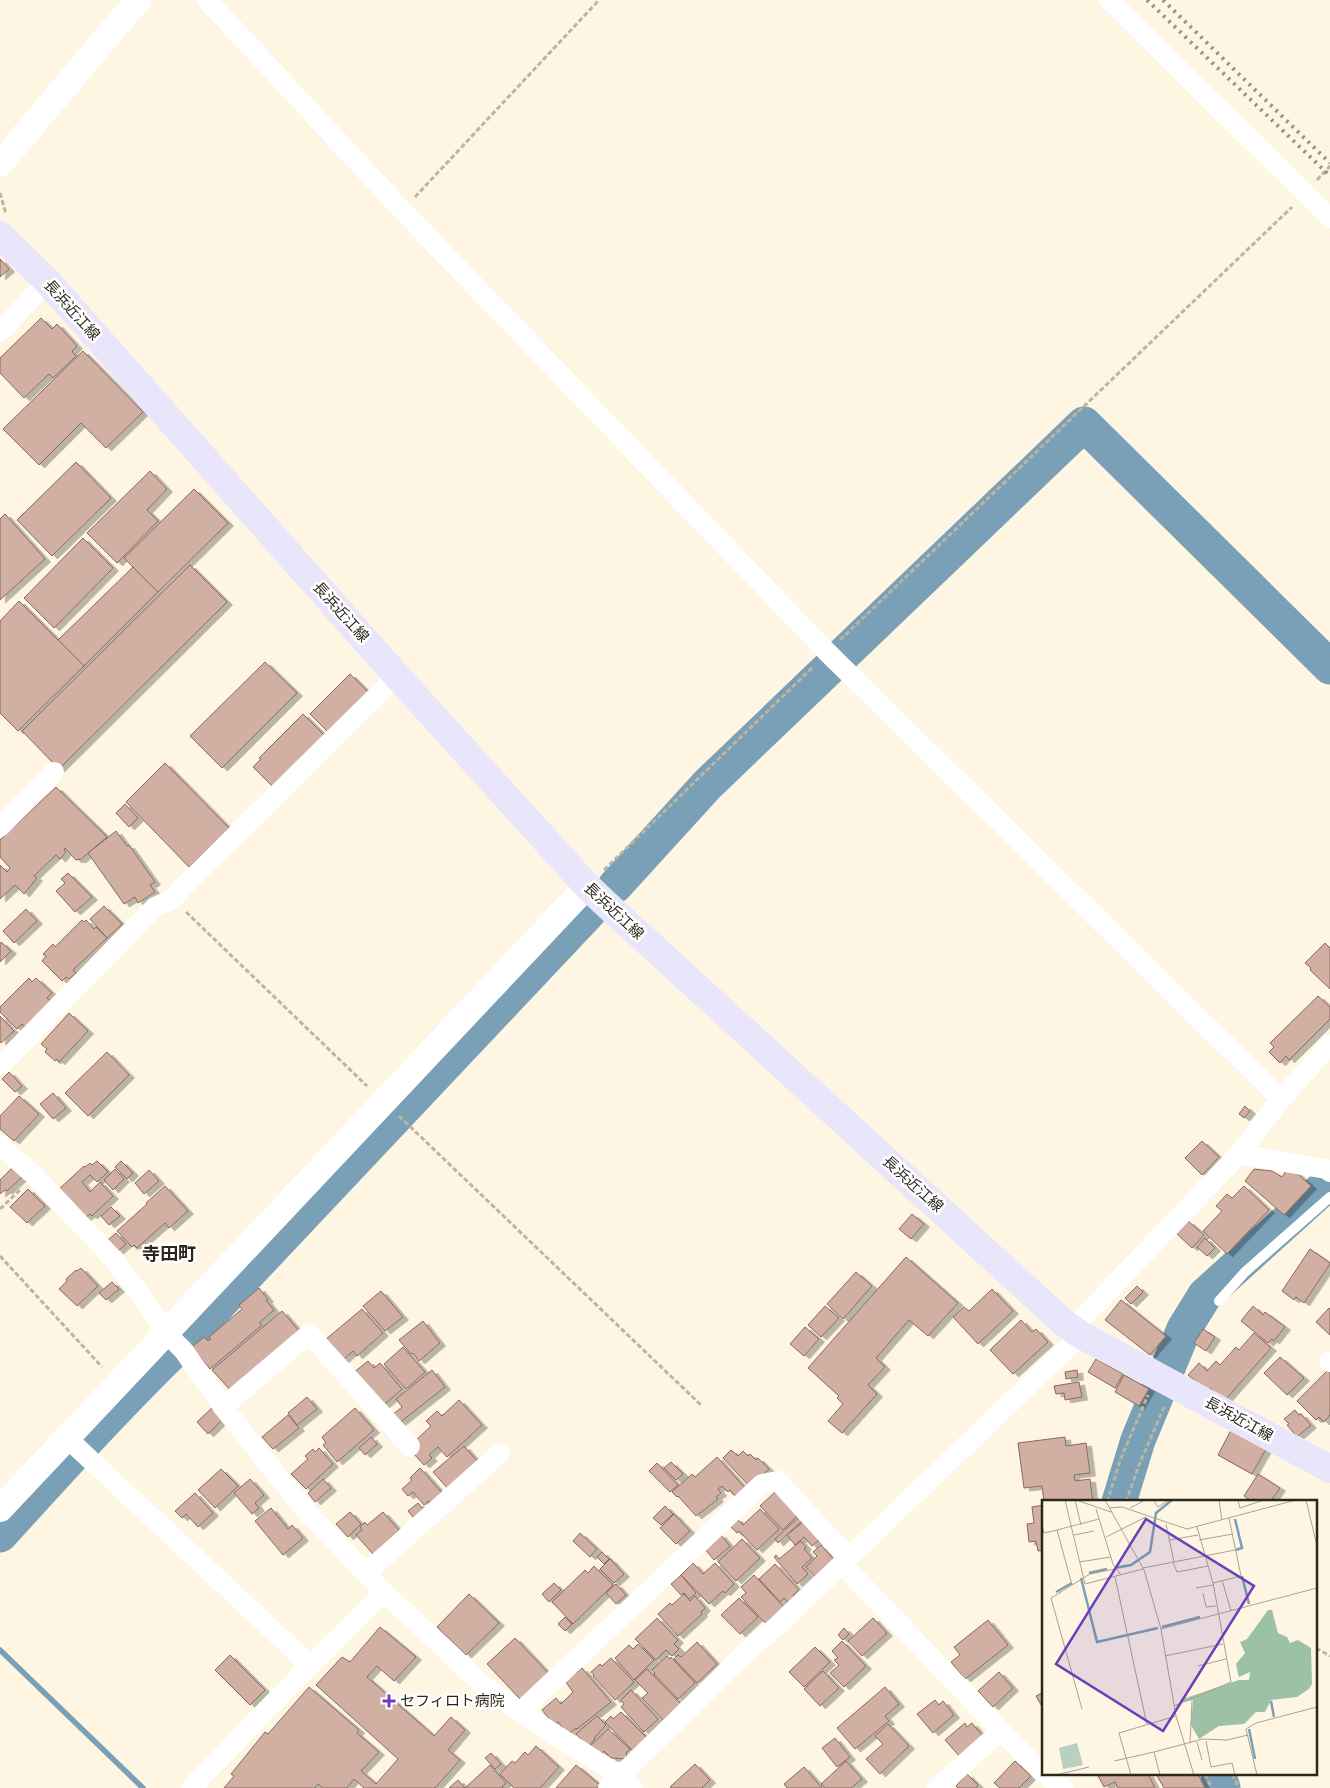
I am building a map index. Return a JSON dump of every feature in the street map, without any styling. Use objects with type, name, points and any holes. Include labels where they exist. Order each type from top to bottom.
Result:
[{"type":"main road","name":"長浜近江線","points":[[3,225],[47,282],[397,676],[587,886],[1077,1332],[1330,1469]]},
{"type":"street","points":[[0,164],[138,0]]},
{"type":"street","points":[[207,0],[402,210],[834,659],[1281,1099]]},
{"type":"street","points":[[1109,0],[1330,218]]},
{"type":"street","points":[[0,332],[47,282]]},
{"type":"street","points":[[0,1066],[155,906],[173,899],[397,676]]},
{"type":"street","points":[[0,827],[54,772]]},
{"type":"street","points":[[0,1509],[75,1446],[118,1384],[174,1341],[384,1102],[587,886]]},
{"type":"street","points":[[0,1145],[35,1176],[117,1263],[223,1407],[306,1510],[384,1592],[484,1686],[620,1784],[758,1641],[774,1629],[845,1561],[1077,1332],[1239,1154],[1281,1099],[1330,1045]]},
{"type":"street","points":[[1239,1154],[1329,1169]]},
{"type":"street","points":[[223,1407],[309,1334],[410,1446]]},
{"type":"street","points":[[75,1446],[310,1665]]},
{"type":"street","points":[[366,1572],[500,1453]]},
{"type":"street","points":[[520,1712],[762,1484],[778,1481],[845,1561],[1001,1731],[1042,1772]]},
{"type":"street","points":[[191,1788],[310,1665],[384,1592]]},
{"type":"street","points":[[937,1788],[1001,1731]]},
{"type":"street","points":[[1047,1776],[1063,1788]]},
{"type":"lane","points":[[1219,1301],[1245,1272],[1330,1197]]},
{"type":"path","points":[[402,210],[599,0]]},
{"type":"path","points":[[587,886],[834,659],[1306,194],[1330,166]]},
{"type":"path","points":[[0,193],[3,225]]},
{"type":"path","points":[[173,899],[384,1102]]},
{"type":"path","points":[[405,1122],[702,1406]]},
{"type":"path","points":[[0,1209],[35,1176]]},
{"type":"path","points":[[0,1256],[118,1384]]},
{"type":"path","points":[[1108,1500],[1121,1458],[1166,1379]]},
{"type":"path","points":[[1127,1500],[1155,1426],[1166,1379]]},
{"type":"path","points":[[1318,1649],[1330,1656]]},
{"type":"path","points":[[1207,1776],[1212,1788]]},
{"type":"path","points":[[1233,1776],[1239,1788]]},
{"type":"building","points":[[0,259],[9,269],[0,277]]},
{"type":"building","points":[[41,318],[52,329],[57,324],[77,346],[72,351],[76,356],[53,378],[49,374],[24,398],[0,373],[0,358]]},
{"type":"building","points":[[83,351],[143,412],[106,448],[81,423],[39,465],[3,429]]},
{"type":"building","points":[[76,462],[111,498],[52,556],[17,520]]},
{"type":"building","points":[[150,471],[167,489],[147,510],[158,521],[117,563],[87,533]]},
{"type":"building","points":[[194,489],[228,523],[158,592],[124,558]]},
{"type":"building","points":[[5,514],[45,559],[0,600],[0,519]]},
{"type":"building","points":[[83,538],[113,568],[54,628],[24,598]]},
{"type":"building","points":[[190,565],[227,602],[59,769],[22,731]]},
{"type":"building","points":[[133,567],[158,592],[84,666],[58,640]]},
{"type":"building","points":[[19,601],[84,666],[18,731],[0,713],[0,621]]},
{"type":"building","points":[[265,662],[297,693],[222,768],[190,736]]},
{"type":"building","points":[[350,674],[369,693],[329,733],[310,714]]},
{"type":"building","points":[[303,714],[324,735],[273,787],[253,767],[261,759],[259,758]]},
{"type":"building","points":[[165,763],[229,828],[189,867],[126,802]]},
{"type":"building","points":[[56,787],[107,837],[80,860],[76,860],[65,848],[66,852],[60,859],[56,855],[34,876],[37,878],[24,894],[15,885],[0,899],[0,865],[7,872],[10,868],[0,857],[0,840]]},
{"type":"building","points":[[125,804],[138,818],[129,827],[116,813]]},
{"type":"building","points":[[116,831],[127,846],[129,845],[155,882],[150,885],[155,892],[138,903],[135,897],[124,904],[88,853]]},
{"type":"building","points":[[68,873],[92,897],[75,912],[56,891],[65,883],[61,879]]},
{"type":"building","points":[[104,906],[122,924],[107,938],[90,919]]},
{"type":"building","points":[[26,909],[37,921],[14,943],[3,931]]},
{"type":"building","points":[[82,920],[84,922],[86,920],[94,929],[96,927],[107,938],[73,970],[76,973],[69,979],[66,977],[62,981],[42,961],[46,956],[43,954],[53,944],[55,947]]},
{"type":"building","points":[[1,942],[11,951],[0,962],[0,944]]},
{"type":"building","points":[[1325,943],[1330,948],[1330,989],[1305,963]]},
{"type":"building","points":[[29,978],[32,982],[36,978],[52,993],[47,998],[51,1001],[25,1027],[22,1024],[17,1029],[0,1012],[0,1007]]},
{"type":"building","points":[[1318,996],[1330,1007],[1330,1019],[1289,1060],[1286,1056],[1280,1063],[1269,1052],[1274,1047],[1270,1043]]},
{"type":"building","points":[[69,1013],[88,1031],[59,1062],[57,1059],[55,1061],[45,1052],[47,1049],[41,1044]]},
{"type":"building","points":[[0,1016],[14,1031],[1,1043],[0,1041]]},
{"type":"building","points":[[107,1052],[129,1075],[88,1116],[65,1093]]},
{"type":"building","points":[[9,1072],[22,1086],[15,1092],[2,1079]]},
{"type":"building","points":[[53,1093],[66,1108],[53,1119],[40,1104]]},
{"type":"building","points":[[19,1096],[39,1114],[14,1141],[0,1129],[0,1116]]},
{"type":"building","points":[[1245,1106],[1250,1111],[1244,1118],[1239,1114]]},
{"type":"building","points":[[1202,1141],[1219,1157],[1202,1175],[1185,1158]]},
{"type":"building","points":[[97,1161],[108,1172],[97,1182],[90,1175],[82,1182],[90,1192],[100,1182],[113,1196],[92,1216],[90,1214],[85,1218],[58,1190],[84,1166],[90,1163],[92,1165]]},
{"type":"building","points":[[121,1161],[133,1173],[127,1179],[115,1167]]},
{"type":"building","points":[[13,1167],[22,1177],[7,1191],[5,1190],[0,1194],[0,1180]]},
{"type":"building","points":[[115,1169],[124,1179],[113,1190],[104,1180]]},
{"type":"building","points":[[1254,1169],[1272,1171],[1282,1177],[1286,1171],[1297,1173],[1311,1186],[1284,1215],[1245,1181]]},
{"type":"building","points":[[149,1170],[159,1181],[144,1194],[135,1183]]},
{"type":"building","points":[[165,1186],[188,1211],[169,1228],[165,1223],[137,1248],[134,1245],[132,1247],[117,1231]]},
{"type":"building","points":[[1244,1186],[1269,1210],[1227,1254],[1203,1231],[1222,1211],[1216,1206],[1227,1194],[1232,1198]]},
{"type":"building","points":[[28,1189],[45,1206],[27,1223],[10,1207]]},
{"type":"building","points":[[111,1207],[120,1216],[109,1225],[101,1216]]},
{"type":"building","points":[[912,1214],[924,1224],[911,1239],[899,1229]]},
{"type":"building","points":[[1188,1221],[1204,1235],[1192,1248],[1176,1233]]},
{"type":"building","points":[[116,1233],[126,1244],[118,1251],[108,1240]]},
{"type":"building","points":[[1205,1238],[1215,1248],[1207,1256],[1197,1247]]},
{"type":"building","points":[[1310,1249],[1330,1264],[1304,1303],[1296,1297],[1294,1300],[1282,1291]]},
{"type":"building","points":[[906,1257],[958,1303],[928,1336],[909,1320],[876,1358],[885,1367],[868,1385],[877,1394],[842,1433],[828,1421],[843,1404],[837,1398],[839,1396],[808,1368]]},
{"type":"building","points":[[81,1268],[98,1286],[77,1306],[59,1289],[67,1281],[66,1279]]},
{"type":"building","points":[[856,1272],[872,1286],[843,1319],[827,1304]]},
{"type":"building","points":[[112,1282],[119,1289],[106,1300],[99,1293]]},
{"type":"building","points":[[1137,1286],[1143,1292],[1131,1304],[1125,1298]]},
{"type":"building","points":[[259,1288],[274,1310],[259,1323],[262,1325],[210,1369],[192,1347],[204,1337],[208,1341],[211,1339],[209,1337],[242,1309],[239,1305]]},
{"type":"building","points":[[992,1289],[1013,1311],[978,1344],[953,1317],[964,1307],[969,1311]]},
{"type":"building","points":[[381,1291],[403,1317],[385,1331],[363,1306]]},
{"type":"building","points":[[1121,1300],[1166,1336],[1150,1355],[1105,1320]]},
{"type":"building","points":[[825,1306],[839,1318],[821,1337],[808,1325]]},
{"type":"building","points":[[1253,1306],[1263,1315],[1265,1312],[1285,1327],[1274,1341],[1272,1339],[1268,1343],[1241,1321]]},
{"type":"building","points":[[362,1309],[383,1333],[357,1356],[353,1351],[343,1360],[325,1340]]},
{"type":"building","points":[[1330,1309],[1330,1335],[1316,1322]]},
{"type":"building","points":[[282,1311],[300,1332],[231,1391],[212,1370]]},
{"type":"building","points":[[1021,1320],[1032,1332],[1036,1329],[1048,1342],[1013,1374],[990,1350]]},
{"type":"building","points":[[423,1321],[440,1343],[419,1361],[399,1340]]},
{"type":"building","points":[[805,1327],[819,1339],[804,1356],[790,1344]]},
{"type":"building","points":[[1203,1329],[1215,1337],[1206,1351],[1194,1343]]},
{"type":"building","points":[[1254,1333],[1271,1348],[1226,1399],[1210,1388],[1207,1391],[1188,1375],[1199,1363],[1207,1371],[1216,1361],[1220,1365],[1236,1347],[1239,1350]]},
{"type":"building","points":[[403,1347],[425,1372],[406,1389],[384,1364]]},
{"type":"building","points":[[1280,1357],[1304,1378],[1287,1395],[1264,1373]]},
{"type":"building","points":[[1096,1359],[1123,1374],[1115,1388],[1088,1372]]},
{"type":"building","points":[[368,1361],[374,1368],[380,1363],[402,1389],[384,1405],[353,1373]]},
{"type":"building","points":[[1330,1368],[1330,1415],[1324,1422],[1319,1417],[1316,1420],[1297,1401]]},
{"type":"building","points":[[432,1370],[445,1387],[398,1424],[391,1416],[402,1407],[396,1399]]},
{"type":"building","points":[[1077,1370],[1078,1377],[1066,1379],[1065,1372]]},
{"type":"building","points":[[1124,1375],[1149,1389],[1139,1406],[1115,1392]]},
{"type":"building","points":[[1079,1382],[1082,1397],[1065,1400],[1064,1393],[1056,1394],[1054,1386]]},
{"type":"building","points":[[307,1397],[317,1409],[297,1425],[288,1413]]},
{"type":"building","points":[[459,1400],[482,1425],[447,1457],[438,1447],[429,1455],[432,1458],[424,1465],[411,1451],[414,1442],[431,1426],[426,1421],[437,1411],[442,1416]]},
{"type":"building","points":[[213,1407],[224,1418],[208,1434],[197,1422]]},
{"type":"building","points":[[355,1408],[374,1430],[337,1462],[323,1445],[326,1443],[322,1437]]},
{"type":"building","points":[[1295,1410],[1311,1425],[1297,1437],[1284,1419]]},
{"type":"building","points":[[288,1415],[299,1428],[273,1449],[262,1437]]},
{"type":"building","points":[[1231,1430],[1266,1449],[1252,1474],[1218,1455]]},
{"type":"building","points":[[371,1437],[377,1444],[365,1455],[359,1448]]},
{"type":"building","points":[[1065,1437],[1066,1446],[1086,1443],[1090,1473],[1074,1475],[1075,1481],[1090,1479],[1093,1500],[1044,1500],[1042,1486],[1024,1488],[1018,1443]]},
{"type":"building","points":[[464,1446],[478,1462],[450,1491],[433,1472]]},
{"type":"building","points":[[319,1448],[333,1464],[306,1489],[291,1474],[308,1459],[305,1456],[313,1449],[315,1452]]},
{"type":"building","points":[[731,1450],[738,1456],[743,1451],[748,1456],[750,1454],[756,1460],[758,1458],[769,1469],[750,1487],[723,1458]]},
{"type":"building","points":[[717,1457],[746,1489],[736,1497],[730,1490],[728,1492],[722,1486],[718,1489],[721,1493],[716,1497],[718,1499],[696,1516],[672,1492],[692,1474],[695,1477]]},
{"type":"building","points":[[671,1462],[683,1474],[676,1480],[664,1468]]},
{"type":"building","points":[[657,1463],[678,1485],[670,1492],[649,1471]]},
{"type":"building","points":[[420,1468],[443,1494],[431,1504],[429,1501],[424,1505],[413,1492],[408,1496],[402,1489],[412,1480],[410,1478]]},
{"type":"building","points":[[221,1469],[238,1486],[215,1508],[198,1490]]},
{"type":"building","points":[[1258,1474],[1280,1488],[1271,1500],[1250,1500],[1244,1496]]},
{"type":"building","points":[[250,1479],[264,1495],[255,1503],[259,1508],[252,1514],[234,1493]]},
{"type":"building","points":[[323,1479],[331,1488],[315,1502],[308,1493]]},
{"type":"building","points":[[775,1492],[798,1515],[783,1530],[760,1506]]},
{"type":"building","points":[[195,1493],[213,1513],[198,1527],[186,1514],[182,1518],[175,1511]]},
{"type":"building","points":[[418,1503],[424,1510],[414,1518],[408,1511]]},
{"type":"building","points":[[1042,1505],[1042,1550],[1038,1551],[1036,1541],[1029,1542],[1027,1524],[1034,1523],[1032,1507]]},
{"type":"building","points":[[665,1506],[673,1514],[661,1525],[653,1518]]},
{"type":"building","points":[[271,1508],[288,1529],[292,1525],[303,1538],[283,1555],[255,1521]]},
{"type":"building","points":[[760,1509],[779,1529],[757,1550],[739,1531],[737,1533],[729,1525],[736,1518],[743,1525]]},
{"type":"building","points":[[350,1512],[361,1524],[348,1537],[336,1524]]},
{"type":"building","points":[[383,1512],[399,1530],[373,1554],[356,1535],[362,1530],[360,1527],[365,1522],[367,1525]]},
{"type":"building","points":[[674,1514],[690,1531],[676,1544],[660,1528]]},
{"type":"building","points":[[799,1517],[802,1521],[778,1543],[775,1539]]},
{"type":"building","points":[[804,1521],[820,1539],[812,1546],[804,1537],[795,1545],[787,1535]]},
{"type":"building","points":[[580,1533],[597,1549],[590,1557],[573,1541]]},
{"type":"building","points":[[720,1534],[730,1546],[714,1560],[704,1548]]},
{"type":"building","points":[[742,1539],[760,1558],[736,1581],[718,1562]]},
{"type":"building","points":[[801,1541],[806,1547],[804,1549],[812,1558],[802,1567],[808,1574],[797,1584],[774,1557],[776,1555],[779,1559]]},
{"type":"building","points":[[821,1545],[836,1562],[817,1579],[806,1567],[817,1556],[813,1552]]},
{"type":"building","points":[[602,1552],[609,1559],[604,1564],[597,1557]]},
{"type":"building","points":[[610,1559],[624,1574],[614,1583],[600,1569]]},
{"type":"building","points":[[693,1563],[703,1574],[715,1563],[734,1584],[709,1604],[681,1575]]},
{"type":"building","points":[[775,1564],[799,1590],[793,1595],[795,1597],[789,1603],[784,1598],[780,1602],[759,1579]]},
{"type":"building","points":[[594,1566],[613,1585],[573,1624],[552,1602],[585,1570],[588,1573]]},
{"type":"building","points":[[681,1575],[696,1593],[689,1599],[684,1593],[681,1595],[671,1584]]},
{"type":"building","points":[[754,1575],[785,1608],[767,1625],[741,1597],[746,1593],[741,1587]]},
{"type":"building","points":[[554,1583],[561,1590],[549,1602],[542,1594]]},
{"type":"building","points":[[616,1584],[626,1595],[616,1604],[606,1593]]},
{"type":"building","points":[[469,1594],[499,1623],[466,1655],[437,1627]]},
{"type":"building","points":[[684,1594],[690,1601],[695,1596],[705,1608],[701,1612],[702,1614],[678,1636],[658,1614]]},
{"type":"building","points":[[739,1598],[758,1617],[740,1634],[721,1615]]},
{"type":"building","points":[[565,1617],[572,1624],[565,1631],[558,1624]]},
{"type":"building","points":[[657,1618],[678,1640],[674,1644],[679,1649],[672,1656],[666,1650],[656,1660],[635,1639]]},
{"type":"building","points":[[873,1618],[887,1633],[862,1656],[848,1641]]},
{"type":"building","points":[[988,1620],[1008,1645],[965,1679],[951,1662],[960,1655],[954,1647]]},
{"type":"building","name":"セフィロト病院","points":[[380,1627],[416,1657],[394,1681],[377,1666],[367,1677],[434,1736],[451,1717],[465,1730],[448,1750],[460,1760],[435,1788],[364,1788],[354,1779],[347,1788],[323,1788],[318,1784],[315,1788],[224,1788],[234,1776],[231,1774],[265,1732],[268,1734],[309,1687],[359,1730],[357,1733],[379,1752],[361,1771],[376,1784],[398,1759],[316,1685],[342,1657],[350,1662]]},
{"type":"building","points":[[844,1628],[849,1634],[843,1640],[838,1635]]},
{"type":"building","points":[[515,1638],[548,1673],[520,1699],[487,1664]]},
{"type":"building","points":[[842,1641],[866,1666],[844,1687],[830,1673],[839,1665],[834,1660],[838,1658],[832,1651]]},
{"type":"building","points":[[697,1642],[717,1664],[697,1683],[674,1659],[678,1655],[681,1657]]},
{"type":"building","points":[[638,1644],[654,1660],[634,1680],[615,1658],[629,1645],[633,1649]]},
{"type":"building","points":[[815,1647],[830,1662],[804,1687],[789,1672]]},
{"type":"building","points":[[230,1655],[265,1690],[250,1705],[215,1670]]},
{"type":"building","points":[[667,1656],[670,1659],[671,1657],[695,1683],[678,1699],[652,1670]]},
{"type":"building","points":[[611,1658],[634,1682],[615,1700],[591,1672]]},
{"type":"building","points":[[582,1668],[611,1702],[568,1734],[558,1722],[554,1725],[542,1710],[556,1698],[561,1704],[573,1692],[565,1681]]},
{"type":"building","points":[[647,1669],[683,1706],[666,1723],[642,1698],[648,1693],[635,1680]]},
{"type":"building","points":[[823,1671],[839,1688],[820,1706],[804,1689]]},
{"type":"building","points":[[999,1672],[1013,1688],[993,1707],[978,1691]]},
{"type":"building","points":[[885,1687],[899,1704],[885,1716],[889,1721],[855,1749],[837,1728]]},
{"type":"building","points":[[631,1690],[658,1719],[644,1732],[621,1707],[624,1704],[621,1700]]},
{"type":"building","points":[[1042,1693],[1042,1706],[1036,1696]]},
{"type":"building","points":[[935,1700],[939,1705],[943,1701],[954,1715],[933,1733],[917,1714]]},
{"type":"building","points":[[621,1712],[647,1738],[634,1752],[605,1722],[611,1716],[613,1719]]},
{"type":"building","points":[[597,1716],[606,1725],[588,1746],[576,1734]]},
{"type":"building","points":[[965,1723],[967,1727],[972,1723],[986,1740],[962,1759],[945,1740]]},
{"type":"building","points":[[888,1724],[909,1746],[880,1774],[866,1759],[883,1744],[875,1736]]},
{"type":"building","points":[[608,1729],[630,1749],[626,1753],[625,1759],[611,1758],[604,1751],[601,1754],[590,1746]]},
{"type":"building","points":[[835,1738],[850,1757],[837,1767],[822,1748]]},
{"type":"building","points":[[536,1746],[559,1767],[540,1788],[514,1788],[500,1774],[512,1761],[515,1763],[525,1752],[528,1755]]},
{"type":"building","points":[[491,1753],[501,1764],[495,1769],[485,1758]]},
{"type":"building","points":[[846,1761],[862,1779],[851,1788],[825,1788],[821,1784]]},
{"type":"building","points":[[1015,1761],[1031,1776],[1019,1788],[1000,1788],[994,1783]]},
{"type":"building","points":[[695,1764],[710,1780],[702,1788],[670,1787]]},
{"type":"building","points":[[490,1765],[506,1783],[503,1788],[465,1788]]},
{"type":"building","points":[[576,1765],[600,1785],[597,1788],[556,1788]]},
{"type":"building","points":[[804,1767],[822,1788],[787,1788],[784,1784]]},
{"type":"building","points":[[967,1774],[978,1785],[976,1788],[958,1788],[956,1786]]},
{"type":"building","points":[[1098,1776],[1149,1776],[1155,1788],[1118,1788],[1115,1782],[1104,1787]]},
{"type":"building","points":[[1157,1776],[1199,1776],[1205,1788],[1164,1788]]},
{"type":"building","points":[[458,1780],[465,1788],[449,1788]]},
{"type":"waterway","points":[[615,886],[708,784],[1084,424],[1330,667]]},
{"type":"waterway","points":[[0,1535],[94,1433],[191,1334],[590,911]]},
{"type":"waterway","points":[[1120,1500],[1138,1440],[1184,1329],[1205,1295],[1330,1182]]},
{"type":"waterway","points":[[0,1650],[143,1788]]},
{"type":"waterway","points":[[1219,1776],[1223,1788]]},
{"type":"railway","points":[[1147,0],[1330,176]]},
{"type":"railway","points":[[1163,0],[1330,163]]},
{"type":"place","name":"セフィロト病院","points":[[389,1701]]},
{"type":"district","name":"寺田町","points":[[169,1253]]}]
